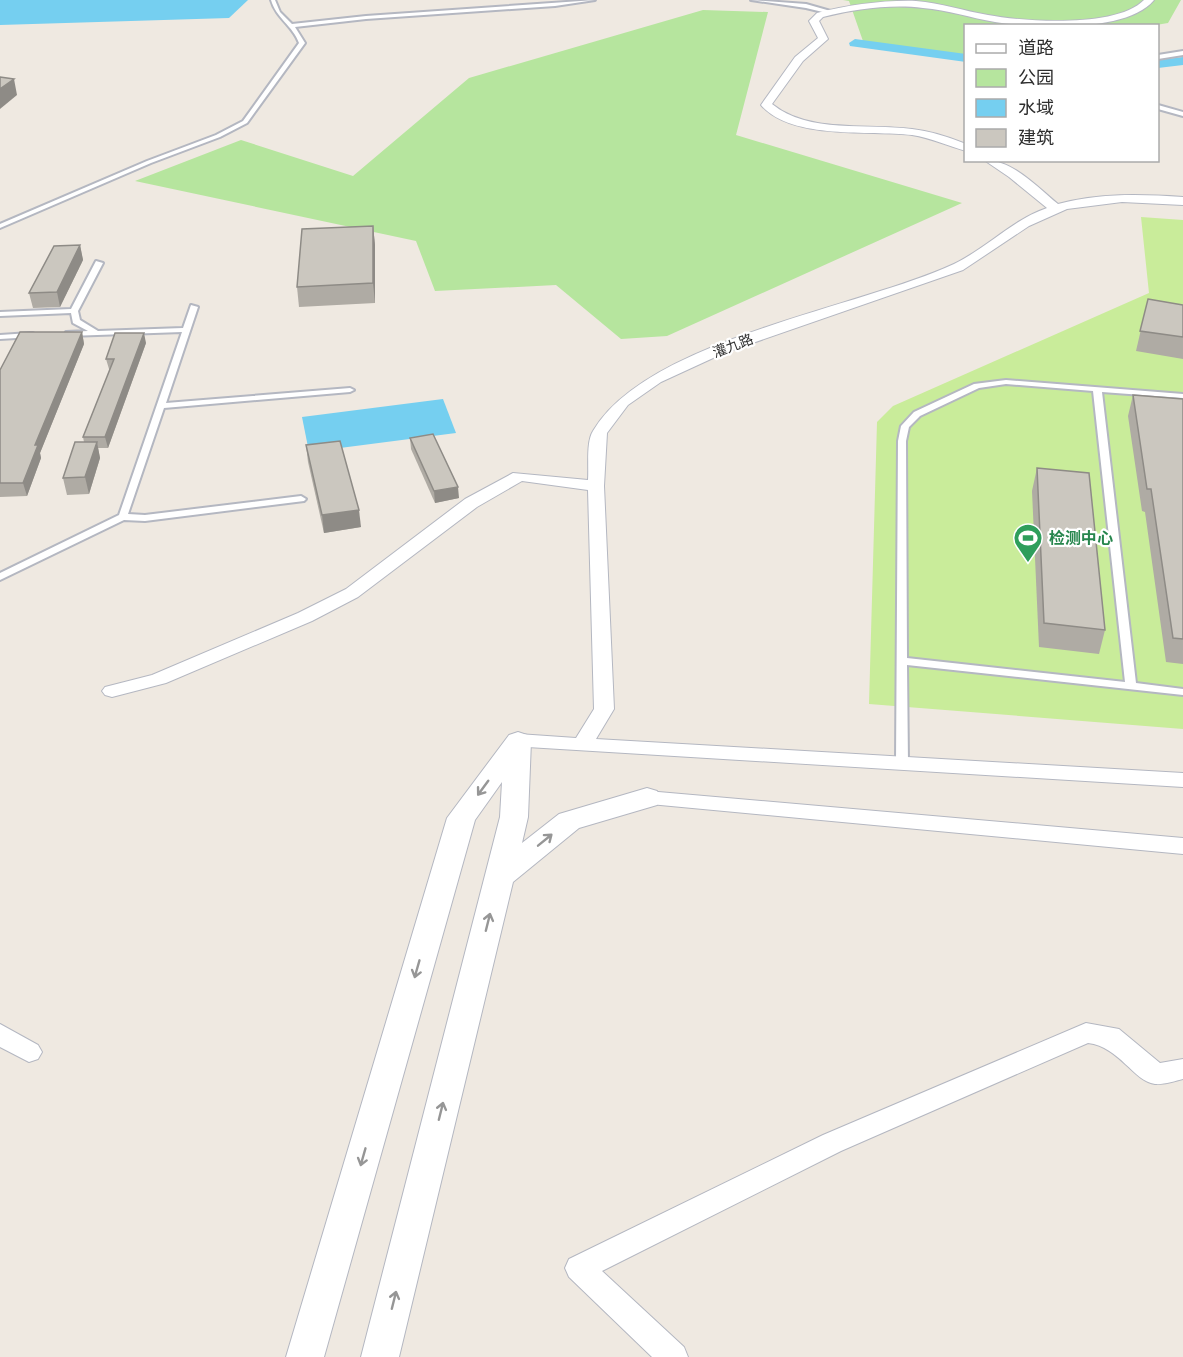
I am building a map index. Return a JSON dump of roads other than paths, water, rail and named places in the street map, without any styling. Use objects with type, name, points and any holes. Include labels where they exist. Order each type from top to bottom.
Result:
[{"type":"street","points":[[964,147],[929,135],[834,128],[774,114],[766,105],[799,58],[823,39],[814,21],[820,15],[914,4],[947,6],[998,20],[1027,23],[1118,17],[1136,12],[1149,0]]},
{"type":"street","points":[[992,162],[1013,174],[1055,208]]},
{"type":"street","name":"灌九路","points":[[582,744],[604,709],[596,486],[599,433],[623,402],[656,379],[719,350],[958,267],[980,255],[1024,223],[1055,208],[1106,197],[1183,201]]},
{"type":"street","points":[[111,691],[159,679],[305,617],[352,593],[471,503],[519,476],[596,486]]},
{"type":"street","points":[[518,741],[1183,780]]},
{"type":"street","points":[[380,1357],[514,817],[518,741]]},
{"type":"street","points":[[305,1357],[461,818],[518,741]]},
{"type":"street","points":[[499,877],[569,820],[647,798],[1183,846]]},
{"type":"street","points":[[673,1357],[579,1269],[832,1143],[1086,1033],[1110,1036],[1156,1074],[1183,1069]]},
{"type":"street","points":[[0,1034],[29,1052]]},
{"type":"lane","points":[[0,226],[149,162],[218,136],[245,122],[302,43],[300,34],[282,18],[273,0]]},
{"type":"lane","points":[[506,8],[534,0]]},
{"type":"lane","points":[[291,26],[354,17],[506,8],[593,0]]},
{"type":"lane","points":[[753,0],[806,6],[831,12]]},
{"type":"lane","points":[[1159,57],[1183,53]]},
{"type":"lane","points":[[1159,106],[1183,114]]},
{"type":"lane","points":[[96,333],[76,321],[74,311],[99,263]]},
{"type":"lane","points":[[123,517],[194,307]]},
{"type":"lane","points":[[0,314],[74,311]]},
{"type":"lane","points":[[64,334],[186,330]]},
{"type":"lane","points":[[0,337],[43,335]]},
{"type":"lane","points":[[902,764],[902,441],[905,426],[917,414],[976,386],[1006,382],[1097,387],[1183,396]]},
{"type":"lane","points":[[1097,387],[1131,685]]},
{"type":"lane","points":[[160,406],[350,390]]},
{"type":"lane","points":[[0,577],[123,517],[145,518],[301,499]]},
{"type":"lane","points":[[902,661],[1183,692]]},
{"type":"water","points":[[0,0],[248,0],[229,18],[0,25]]},
{"type":"water","points":[[443,399],[456,433],[309,452],[302,417]]},
{"type":"waterway","points":[[855,43],[964,58]]},
{"type":"waterway","points":[[1159,64],[1183,61]]},
{"type":"place","name":"检测中心","points":[[1028,564]]}]
